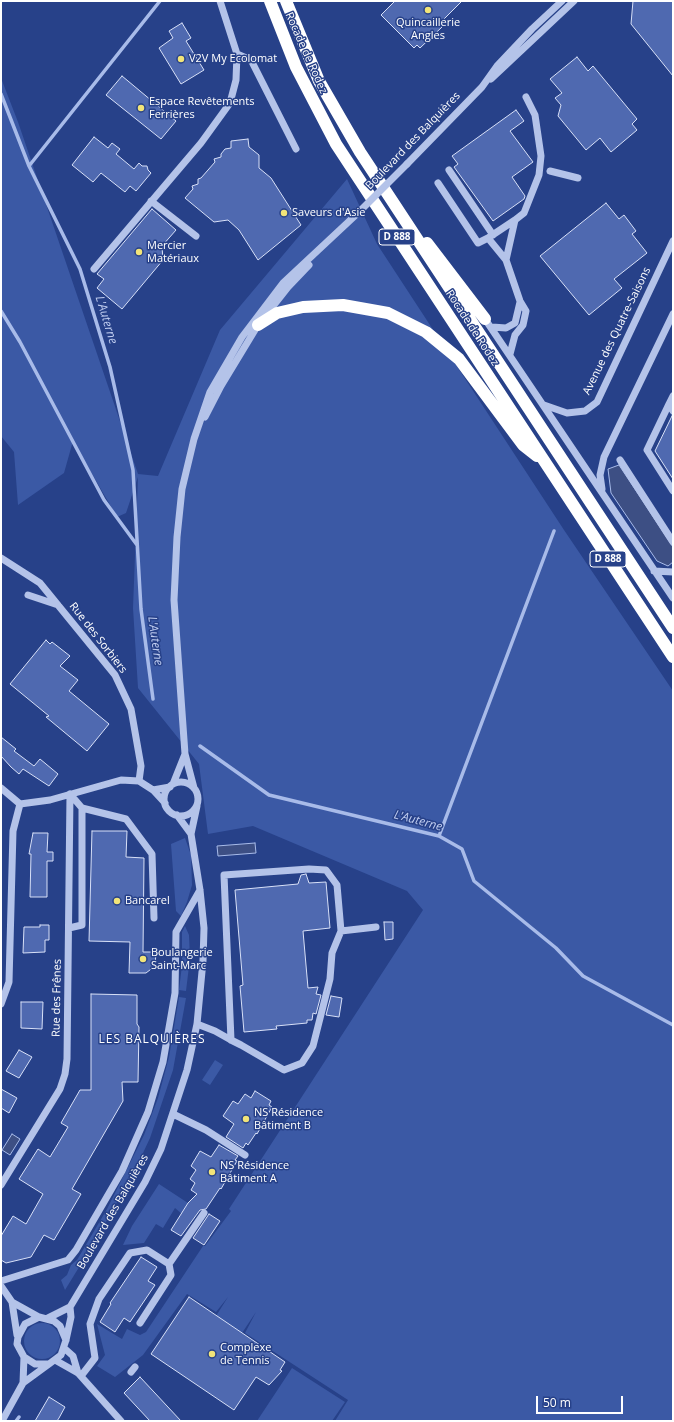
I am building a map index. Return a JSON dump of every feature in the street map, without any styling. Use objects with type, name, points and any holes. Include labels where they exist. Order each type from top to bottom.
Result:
[{"type":"highway","name":"Rocade de Rodez","points":[[270,1],[296,67],[336,144],[673,657]]},
{"type":"highway","name":"Rocade de Rodez","points":[[286,1],[319,81],[341,121],[387,195],[673,628]]},
{"type":"highway","points":[[387,195],[445,265],[488,323]]},
{"type":"highway","points":[[258,325],[277,313],[303,307],[343,305],[388,313],[407,322],[426,332],[459,359],[523,445],[544,461]]},
{"type":"street","points":[[94,269],[201,143],[230,103],[236,80],[237,54],[220,1]]},
{"type":"street","name":"Boulevard des Balquières","points":[[194,788],[185,754],[174,600],[177,537],[182,489],[194,439],[210,392],[242,337],[283,284],[407,164],[482,86],[497,66],[562,1]]},
{"type":"street","name":"Boulevard des Balquières","points":[[482,86],[501,71],[574,1]]},
{"type":"street","points":[[237,54],[251,60],[296,149]]},
{"type":"street","points":[[438,183],[478,243],[490,237],[524,213],[539,176],[541,156],[535,115],[526,97]]},
{"type":"street","points":[[449,170],[490,237],[506,260],[520,301],[526,311],[525,318],[515,335],[510,354]]},
{"type":"street","points":[[550,171],[578,178]]},
{"type":"street","points":[[151,201],[196,236]]},
{"type":"street","name":"Boulevard des Balquières","points":[[194,439],[221,386],[258,325],[288,287],[359,212]]},
{"type":"street","points":[[506,260],[515,220]]},
{"type":"street","name":"Avenue des Quatre-Saisons","points":[[544,405],[567,413],[585,411],[597,402],[673,242]]},
{"type":"street","points":[[488,323],[506,328],[515,323],[520,301]]},
{"type":"street","points":[[602,491],[600,475],[604,457],[673,314]]},
{"type":"street","points":[[488,323],[673,598]]},
{"type":"street","points":[[673,396],[671,407],[647,450],[673,491]]},
{"type":"street","points":[[620,460],[673,542]]},
{"type":"street","name":"Rue des Sorbiers","points":[[1,558],[40,583],[114,675],[131,709],[141,766],[139,781]]},
{"type":"street","points":[[654,571],[673,572]]},
{"type":"street","points":[[28,595],[59,606]]},
{"type":"street","name":"Boulevard des Balquières","points":[[171,785],[185,754]]},
{"type":"street","points":[[1,788],[20,804],[50,800],[121,780],[139,781],[153,790],[165,803],[169,811],[177,815],[186,815],[197,806],[198,797],[194,788],[184,782],[153,790]]},
{"type":"street","points":[[165,803],[165,794],[171,785]]},
{"type":"street","points":[[70,794],[82,808],[126,820],[152,854],[154,918]]},
{"type":"street","name":"Rue des Frênes","points":[[1,1185],[60,1089],[65,1074],[67,1059],[70,794]]},
{"type":"street","points":[[1,1004],[9,982],[13,831],[20,804]]},
{"type":"street","name":"Boulevard des Balquières","points":[[65,1344],[71,1317],[70,1307],[146,1182],[161,1149],[187,1070],[197,1024],[203,961],[204,928],[200,890],[191,834],[197,806]]},
{"type":"street","points":[[69,928],[82,925],[82,808]]},
{"type":"street","name":"Boulevard des Balquières","points":[[177,815],[191,834]]},
{"type":"street","points":[[197,1024],[215,1031],[230,1040],[284,1070],[302,1063],[313,1046],[330,979],[332,953],[341,931],[337,885],[326,870],[308,869],[224,875],[230,1040]]},
{"type":"street","name":"Boulevard des Balquières","points":[[1,1281],[68,1260],[76,1250],[122,1171],[148,1112],[163,1062],[174,1005],[177,958],[176,932],[200,890]]},
{"type":"street","points":[[341,931],[376,927]]},
{"type":"street","points":[[173,1114],[206,1130],[245,1155]]},
{"type":"street","points":[[140,1323],[171,1275],[169,1264],[204,1213]]},
{"type":"street","points":[[80,1374],[95,1358],[90,1324],[99,1298],[130,1253],[147,1250],[169,1264]]},
{"type":"street","points":[[1,1286],[12,1302],[18,1344],[24,1357],[23,1383]]},
{"type":"street","points":[[12,1302],[39,1317],[48,1318],[60,1326],[65,1344],[73,1356],[80,1374],[121,1421]]},
{"type":"street","points":[[48,1318],[70,1307]]},
{"type":"street","points":[[18,1337],[25,1324],[39,1317]]},
{"type":"street","points":[[2,1421],[23,1383],[52,1362],[65,1344]]},
{"type":"street","points":[[24,1357],[35,1364],[52,1362],[80,1374]]},
{"type":"shaded area","points":[[1,78],[18,122],[138,474],[158,476],[220,330],[347,179],[377,244],[564,530],[673,691],[673,1421],[335,1421],[348,1400],[245,1333],[256,1312],[242,1333],[216,1316],[228,1297],[216,1312],[187,1294],[143,1355],[115,1377],[97,1366],[105,1355],[97,1324],[122,1339],[127,1329],[140,1335],[146,1332],[203,1246],[205,1246],[231,1211],[229,1209],[423,910],[407,891],[253,826],[208,834],[199,764],[138,688],[133,608],[138,477],[126,513],[117,517],[73,441],[64,473],[18,505],[14,452],[1,436]]},
{"type":"shaded area","points":[[619,465],[673,547],[673,562],[668,566],[657,561],[611,493],[608,469]]},
{"type":"shaded area","points":[[185,838],[191,855],[192,885],[181,916],[176,911],[171,844]]},
{"type":"shaded area","points":[[255,843],[256,853],[218,856],[217,846]]},
{"type":"shaded area","points":[[185,926],[189,935],[190,958],[186,991],[179,990],[182,965],[182,932]]},
{"type":"shaded area","points":[[179,997],[186,998],[173,1070],[150,1138],[136,1168],[97,1238],[65,1290],[61,1280],[67,1275],[71,1265],[77,1260],[107,1209],[144,1135],[158,1098],[169,1057]]},
{"type":"shaded area","points":[[215,1060],[223,1065],[210,1085],[202,1080]]},
{"type":"shaded area","points":[[12,1134],[20,1139],[10,1155],[2,1150]]},
{"type":"shaded area","points":[[159,1184],[188,1203],[182,1214],[175,1208],[163,1228],[156,1224],[144,1243],[123,1245],[132,1226]]},
{"type":"shaded area","points":[[46,1323],[55,1328],[59,1334],[59,1348],[55,1354],[46,1359],[38,1359],[29,1354],[25,1348],[24,1337],[29,1328],[35,1324]]},
{"type":"shaded area","points":[[292,1368],[345,1402],[332,1421],[257,1421]]},
{"type":"building","points":[[395,1],[462,1],[439,24],[442,27],[420,48],[417,45],[414,48],[381,15]]},
{"type":"building","points":[[633,1],[673,1],[673,76],[631,24]]},
{"type":"building","name":"V2V My Ecolomat","points":[[182,23],[191,38],[186,41],[204,70],[181,84],[159,48],[173,38],[169,31]]},
{"type":"building","points":[[577,57],[588,71],[593,66],[637,119],[632,124],[637,130],[611,152],[600,138],[586,150],[558,116],[561,105],[555,98],[562,93],[550,79]]},
{"type":"building","name":"Espace Revêtements Ferrières","points":[[122,76],[176,121],[161,139],[106,95]]},
{"type":"building","points":[[516,110],[524,121],[510,131],[533,162],[512,177],[525,196],[524,199],[493,221],[454,167],[458,164],[452,156]]},
{"type":"building","points":[[94,137],[108,148],[112,143],[120,149],[116,154],[134,169],[139,163],[142,166],[147,166],[151,173],[136,191],[130,186],[125,192],[101,173],[93,182],[72,165]]},
{"type":"building","points":[[248,139],[249,147],[259,155],[259,168],[271,178],[301,225],[258,260],[239,230],[228,220],[214,222],[185,198],[193,189],[192,186],[198,184],[198,179],[201,178],[215,162],[214,159],[221,157],[221,154],[225,149],[231,148],[231,141]]},
{"type":"building","points":[[606,203],[619,219],[624,215],[636,231],[632,234],[647,253],[614,279],[622,288],[589,315],[540,256]]},
{"type":"building","name":"Mercier Matériaux","points":[[152,209],[176,230],[162,246],[163,260],[122,309],[97,288],[104,279],[97,274]]},
{"type":"building","points":[[673,416],[673,479],[655,451]]},
{"type":"building","points":[[46,640],[50,644],[52,642],[70,656],[60,666],[78,680],[69,691],[109,724],[87,751],[46,717],[49,716],[10,684]]},
{"type":"building","points":[[1,737],[16,749],[14,751],[34,766],[40,759],[58,774],[49,786],[23,769],[19,774],[11,767],[1,756]]},
{"type":"building","name":"Bancarel","points":[[92,831],[127,831],[126,857],[144,858],[143,952],[156,952],[155,966],[146,973],[129,973],[130,942],[89,941]]},
{"type":"building","points":[[33,833],[48,833],[47,852],[53,852],[53,861],[47,861],[47,897],[30,897],[31,854],[29,854]]},
{"type":"building","points":[[306,874],[309,883],[326,882],[330,928],[303,931],[308,988],[318,987],[316,994],[321,995],[316,1014],[313,1013],[312,1020],[307,1020],[307,1023],[276,1026],[277,1029],[244,1032],[240,986],[243,985],[235,890],[298,884],[301,875]]},
{"type":"building","points":[[384,922],[393,922],[393,939],[385,940]]},
{"type":"building","points":[[40,925],[49,925],[49,940],[45,940],[45,952],[23,953],[24,927],[40,927]]},
{"type":"building","points":[[91,994],[137,995],[137,1024],[139,1027],[138,1082],[122,1082],[123,1101],[72,1189],[81,1194],[54,1240],[44,1235],[31,1257],[6,1263],[1,1260],[1,1236],[13,1216],[26,1224],[43,1194],[19,1179],[38,1149],[50,1157],[68,1127],[61,1123],[80,1090],[91,1090]]},
{"type":"building","points":[[331,996],[342,998],[339,1017],[326,1015]]},
{"type":"building","points":[[21,1002],[43,1002],[42,1029],[21,1028]]},
{"type":"building","points":[[19,1050],[32,1057],[19,1078],[6,1071]]},
{"type":"building","points":[[1,1089],[17,1098],[9,1113],[1,1108]]},
{"type":"building","name":"NS Résidence Bâtiment B","points":[[255,1091],[271,1101],[269,1105],[272,1107],[257,1134],[256,1133],[248,1145],[246,1143],[243,1148],[226,1137],[234,1124],[223,1116],[233,1101],[238,1104],[245,1094],[251,1098]]},
{"type":"building","name":"NS Résidence Bâtiment A","points":[[219,1145],[238,1156],[235,1160],[237,1161],[221,1189],[220,1188],[206,1209],[200,1210],[181,1236],[171,1230],[188,1203],[197,1194],[191,1190],[195,1183],[190,1179],[196,1170],[191,1166],[200,1151],[211,1157]]},
{"type":"building","points":[[209,1214],[220,1221],[204,1245],[193,1238]]},
{"type":"building","points":[[141,1257],[157,1267],[148,1281],[155,1285],[130,1322],[124,1318],[115,1332],[100,1322],[111,1304],[110,1303]]},
{"type":"building","name":"Complexe de Tennis","points":[[189,1297],[285,1362],[280,1370],[282,1371],[269,1385],[256,1377],[234,1410],[151,1354]]},
{"type":"building","points":[[140,1377],[181,1421],[150,1421],[124,1393]]},
{"type":"building","points":[[49,1397],[65,1407],[59,1418],[57,1421],[35,1421]]},
{"type":"waterway","name":"L'Auterne","points":[[153,699],[141,609],[133,470],[110,367],[80,269],[29,166],[160,1]]},
{"type":"waterway","points":[[1,94],[29,166]]},
{"type":"waterway","points":[[1,311],[20,342],[104,500],[137,545]]},
{"type":"waterway","points":[[439,836],[554,531]]},
{"type":"waterway","name":"L'Auterne","points":[[200,746],[269,795],[439,836],[462,849],[474,881],[556,948],[583,976],[673,1025]]},
{"type":"waterway","points":[[16,1421],[19,1417]]},
{"type":"place","name":"Quincaillerie Angles","points":[[428,10]]},
{"type":"place","name":"V2V My Ecolomat","points":[[181,59]]},
{"type":"place","name":"Espace Revêtements Ferrières","points":[[141,108]]},
{"type":"place","name":"Saveurs d'Asie","points":[[284,213]]},
{"type":"place","name":"Mercier Matériaux","points":[[139,252]]},
{"type":"place","name":"Bancarel","points":[[117,901]]},
{"type":"place","name":"Boulangerie Saint-Marc","points":[[143,959]]},
{"type":"place","name":"NS Résidence Bâtiment B","points":[[246,1119]]},
{"type":"place","name":"NS Résidence Bâtiment A","points":[[212,1172]]},
{"type":"place","name":"Complexe de Tennis","points":[[212,1354]]},
{"type":"district","name":"LES BALQUIÈRES","points":[[152,1040]]}]
